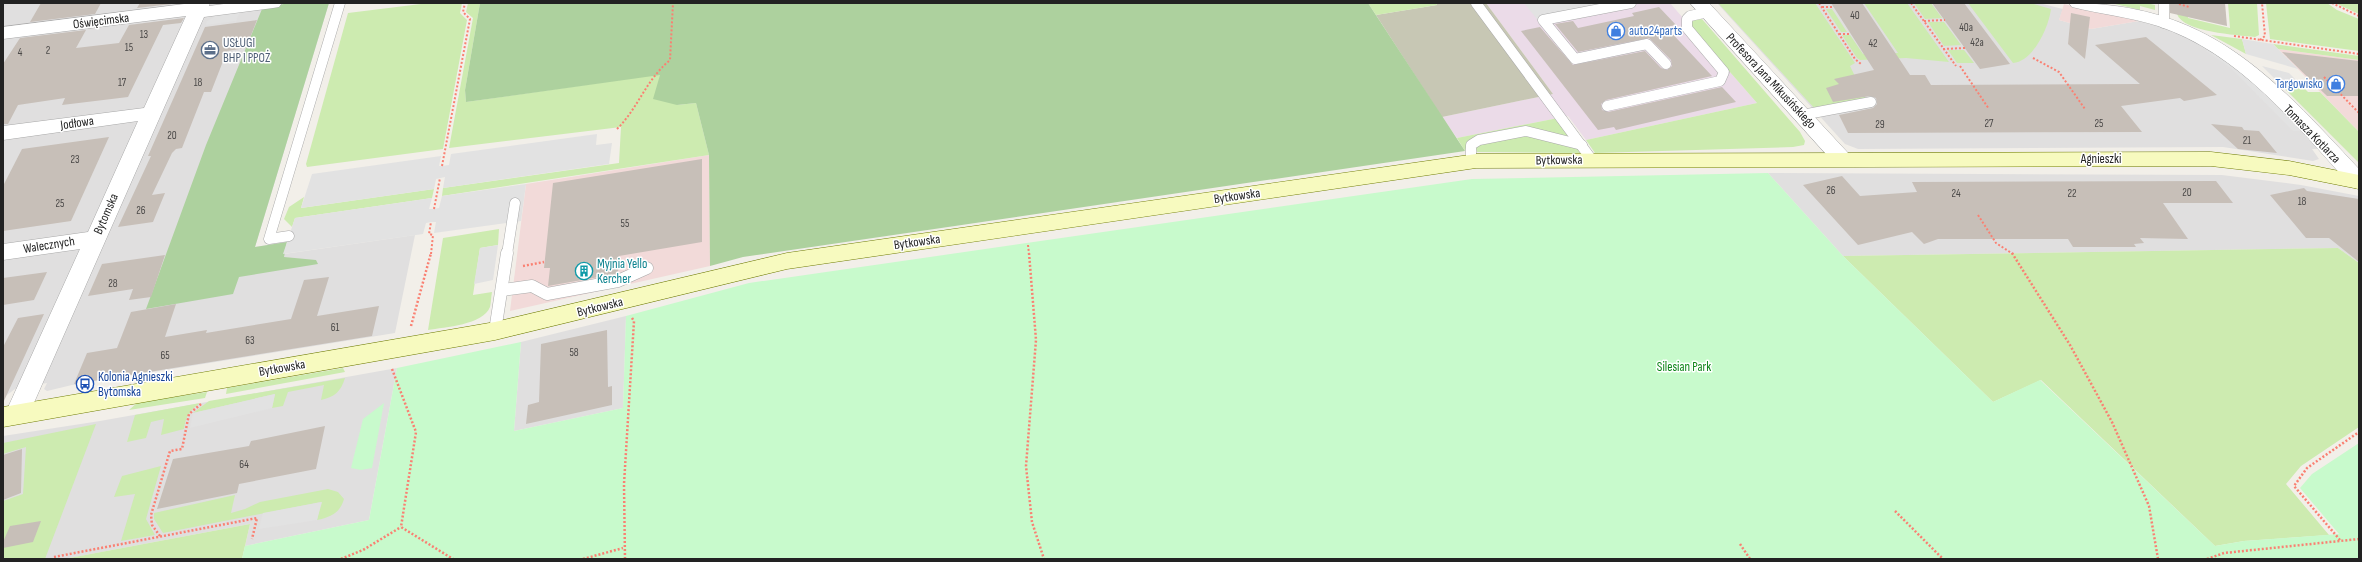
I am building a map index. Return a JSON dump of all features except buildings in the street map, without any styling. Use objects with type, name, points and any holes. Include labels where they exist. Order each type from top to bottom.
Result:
[{"type":"street","points":[[198,8],[273,3]]},
{"type":"street","name":"Tomasza Kotlarza","points":[[2078,3],[2164,23],[2204,41],[2254,74],[2359,182]]},
{"type":"street","name":"Oświęcimska","points":[[3,33],[198,8]]},
{"type":"street","name":"Bytomska","points":[[10,416],[95,238],[198,8]]},
{"type":"street","name":"Profesora Jana Mikusińskiego","points":[[1704,8],[1842,159]]},
{"type":"street","name":"Jodłowa","points":[[3,133],[152,113]]},
{"type":"street","name":"Bytkowska","points":[[10,416],[495,331],[553,319],[710,278],[788,261],[1471,162],[1587,152],[1842,159]]},
{"type":"street","name":"Agnieszki","points":[[1842,159],[2211,159],[2289,168],[2359,182]]},
{"type":"street","name":"Walecznych","points":[[3,252],[95,238]]},
{"type":"lane","points":[[289,236],[269,239],[340,3]]},
{"type":"lane","points":[[1476,3],[1587,152]]},
{"type":"lane","points":[[1632,3],[1543,20],[1575,59],[1647,44],[1666,64]]},
{"type":"lane","points":[[2164,3],[2164,23]]},
{"type":"lane","points":[[1607,106],[1720,81],[1724,72],[1687,28],[1687,19],[1704,8]]},
{"type":"lane","points":[[1802,115],[1871,102]]},
{"type":"lane","points":[[1471,162],[1470,145],[1479,140],[1526,131],[1587,152]]},
{"type":"lane","points":[[495,331],[516,203]]},
{"type":"lane","points":[[502,290],[532,286],[547,294],[618,281],[647,268]]},
{"type":"path","points":[[442,166],[470,19],[463,12],[465,3]]},
{"type":"path","points":[[618,129],[626,122],[643,89],[657,70],[670,60],[673,3]]},
{"type":"path","points":[[1819,3],[1854,59],[1861,64]]},
{"type":"path","points":[[1911,3],[1956,66]]},
{"type":"path","points":[[2258,40],[2265,36],[2262,3]]},
{"type":"path","points":[[2332,3],[2359,16]]},
{"type":"path","points":[[1822,7],[1833,7]]},
{"type":"path","points":[[1924,21],[1945,20]]},
{"type":"path","points":[[1839,34],[1850,34]]},
{"type":"path","points":[[2229,36],[2359,54]]},
{"type":"path","points":[[1943,49],[1965,48]]},
{"type":"path","points":[[2033,58],[2059,72],[2085,109]]},
{"type":"path","points":[[1960,66],[1989,109]]},
{"type":"path","points":[[2324,77],[2359,113]]},
{"type":"path","points":[[434,209],[440,178]]},
{"type":"path","points":[[1978,215],[1996,243],[2012,253],[2070,344],[2112,422],[2149,506],[2158,559]]},
{"type":"path","points":[[409,332],[430,258],[433,235],[429,234],[431,222]]},
{"type":"path","points":[[1028,242],[1036,340],[1026,466],[1032,522],[1044,559]]},
{"type":"path","points":[[625,559],[623,548],[624,484],[634,321],[631,316]]},
{"type":"path","points":[[341,559],[363,550],[401,527],[416,432],[391,365]]},
{"type":"path","points":[[160,536],[154,530],[150,520],[170,452],[182,449],[189,414],[206,400]]},
{"type":"path","points":[[2340,540],[2294,486],[2307,468],[2359,432]]},
{"type":"path","points":[[1895,510],[1920,538],[1943,559]]},
{"type":"path","points":[[54,557],[258,518],[252,539]]},
{"type":"path","points":[[401,527],[453,559]]},
{"type":"path","points":[[2207,559],[2224,553],[2359,539]]},
{"type":"path","points":[[1740,544],[1750,559]]},
{"type":"path","points":[[583,559],[623,548]]},
{"type":"shaded area","points":[[3,3],[329,3],[255,247],[287,242],[284,254],[415,235],[395,333],[72,385],[47,391],[44,389],[47,383],[15,389],[3,398]]},
{"type":"shaded area","points":[[1436,3],[1486,3],[1553,94],[1442,117],[1376,15],[1437,5]]},
{"type":"shaded area","points":[[1486,3],[1670,3],[1757,103],[1586,140],[1568,116],[1457,138],[1442,117],[1553,94]]},
{"type":"shaded area","points":[[1524,3],[1607,3],[1540,23]]},
{"type":"shaded area","points":[[1717,3],[2039,3],[2063,9],[2059,20],[2091,29],[2139,21],[2167,28],[2207,47],[2257,85],[2319,149],[2312,149],[2319,159],[2313,161],[2223,147],[1858,149],[1845,144]]},
{"type":"shaded area","points":[[2064,4],[2139,21],[2091,29],[2059,20]]},
{"type":"shaded area","points":[[240,12],[236,21],[206,25],[207,21],[218,15]]},
{"type":"shaded area","points":[[2242,39],[2273,44],[2298,69],[2246,54]]},
{"type":"shaded area","points":[[2211,49],[2254,83],[2301,131],[2293,131],[2231,68],[2206,51]]},
{"type":"shaded area","name":"Targowisko","points":[[2278,49],[2359,60],[2359,132],[2298,69]]},
{"type":"shaded area","points":[[2262,66],[2289,73],[2300,84],[2281,85]]},
{"type":"shaded area","points":[[597,134],[596,145],[612,143],[609,164],[443,188],[445,177],[436,179],[434,189],[301,208],[312,174],[441,156],[439,166],[442,166],[449,165],[451,154]]},
{"type":"shaded area","points":[[709,155],[710,266],[510,311],[526,184]]},
{"type":"shaded area","points":[[1768,173],[2222,175],[2301,185],[2359,196],[2359,263],[2338,248],[1843,256]]},
{"type":"shaded area","points":[[526,184],[521,221],[434,233],[436,222],[431,222],[426,223],[423,234],[283,254],[295,218],[432,198],[429,209],[434,209],[439,208],[442,196]]},
{"type":"shaded area","points":[[498,245],[493,280],[474,284],[480,248]]},
{"type":"shaded area","points":[[626,316],[623,408],[514,431],[521,342]]},
{"type":"shaded area","points":[[397,368],[369,520],[245,546],[250,524],[64,559],[3,559],[3,436],[100,421]]},
{"type":"shaded area","points":[[275,394],[272,408],[190,428],[193,413]]},
{"type":"shaded area","points":[[322,502],[317,520],[259,529],[263,513]]},
{"type":"green space","points":[[288,3],[329,3],[255,247],[287,242],[284,257],[316,260],[318,264],[239,277],[233,294],[146,309],[206,145],[262,9]]},
{"type":"green space","points":[[429,3],[462,3],[460,13],[467,20],[443,149],[307,167],[306,164],[348,13]]},
{"type":"green space","points":[[468,3],[480,3],[465,90],[466,102],[661,74],[677,105],[696,103],[709,155],[442,196],[443,188],[619,163],[621,127],[449,148],[473,18],[466,12]]},
{"type":"green space","points":[[480,3],[1368,3],[1465,151],[743,257],[710,266],[709,155],[696,103],[677,105],[653,99],[660,75],[466,102],[465,90]]},
{"type":"green space","points":[[1368,3],[1436,3],[1437,5],[1376,15]]},
{"type":"green space","points":[[1718,3],[1815,3],[1855,63],[1850,66],[1866,99],[1816,110]]},
{"type":"green space","points":[[1864,3],[1907,3],[1949,62],[1906,58],[1860,60],[1857,58],[1842,35],[1850,35],[1863,54],[1898,53]]},
{"type":"green space","points":[[1914,3],[1931,3],[1942,18],[1925,19]]},
{"type":"green space","points":[[1968,3],[2030,3],[2051,9],[2044,33],[2034,50],[2021,61],[2013,63]]},
{"type":"green space","points":[[2111,3],[2146,3],[2155,5],[2155,10],[2140,6],[2140,10]]},
{"type":"green space","points":[[2228,3],[2257,3],[2259,35],[2255,37],[2212,32],[2200,29],[2181,20],[2177,14],[2187,7],[2188,18],[2230,28]]},
{"type":"green space","points":[[2266,3],[2327,3],[2337,10],[2359,19],[2359,51],[2270,39]]},
{"type":"green space","points":[[2335,3],[2359,3],[2359,14]]},
{"type":"green space","points":[[1826,9],[1832,9],[1847,32],[1841,32]]},
{"type":"green space","points":[[1702,19],[1800,132],[1805,141],[1804,145],[1793,147],[1595,153],[1586,140],[1757,103],[1689,25],[1694,20]]},
{"type":"green space","points":[[1928,22],[1944,22],[1961,45],[1944,46]]},
{"type":"green space","points":[[2211,35],[2242,39],[2246,54]]},
{"type":"green space","points":[[2273,44],[2359,56],[2359,60],[2278,49]]},
{"type":"green space","points":[[1948,50],[1964,50],[1974,63],[1957,63]]},
{"type":"green space","points":[[2300,84],[2308,92],[2320,92],[2359,132],[2359,163],[2281,85]]},
{"type":"green space","points":[[1558,118],[1573,139],[1526,128],[1467,144],[1465,151],[1457,138]]},
{"type":"green space","points":[[1526,135],[1577,148],[1581,153],[1477,152],[1476,148],[1480,144]]},
{"type":"green space","name":"Silesian Park","points":[[1768,173],[1843,256],[1993,402],[2040,380],[2215,546],[2244,541],[2339,534],[2300,488],[2312,474],[2359,443],[2359,559],[242,559],[245,546],[369,520],[397,368],[521,342],[514,431],[623,408],[626,316],[749,283],[1472,179]]},
{"type":"green space","points":[[434,189],[432,198],[295,218],[292,227],[284,219],[289,207],[304,197],[301,208]]},
{"type":"green space","points":[[499,229],[498,245],[480,248],[473,295],[492,292],[490,307],[486,313],[480,318],[463,324],[428,330],[443,238]]},
{"type":"green space","points":[[2338,248],[2359,263],[2359,427],[2301,466],[2286,484],[2329,535],[2244,541],[2215,546],[2041,380],[1993,402],[1843,256]]},
{"type":"green space","points":[[343,368],[345,372],[226,394],[227,388]]},
{"type":"green space","points":[[345,378],[341,387],[336,393],[321,400],[324,385],[288,392],[283,406],[272,408],[275,394],[193,413],[209,401]]},
{"type":"green space","points":[[207,392],[205,398],[129,410],[137,403]]},
{"type":"green space","points":[[200,403],[189,414],[184,429],[161,435],[164,419],[151,422],[146,438],[127,442],[135,415]]},
{"type":"green space","points":[[384,403],[372,468],[361,470],[351,468],[363,419]]},
{"type":"green space","points":[[96,424],[45,559],[3,559],[3,501],[23,494],[26,447],[3,454],[3,443]]},
{"type":"green space","points":[[161,466],[146,519],[155,535],[121,541],[135,494],[114,497],[122,476]]},
{"type":"green space","points":[[328,489],[338,492],[344,499],[340,508],[334,514],[317,520],[321,502],[163,533],[154,519],[154,513],[235,495],[231,513],[245,509],[260,502]]},
{"type":"green space","points":[[250,524],[242,559],[64,559]]},
{"type":"place","name":"auto24parts","points":[[1616,31]]},
{"type":"place","name":"USŁUGI BHP I PPOŻ","points":[[210,50]]},
{"type":"place","name":"Targowisko","points":[[2336,84]]},
{"type":"place","name":"Myjnia Yello Kercher","points":[[584,271]]},
{"type":"place","name":"Kolonia Agnieszki Bytomska","points":[[85,384]]}]
